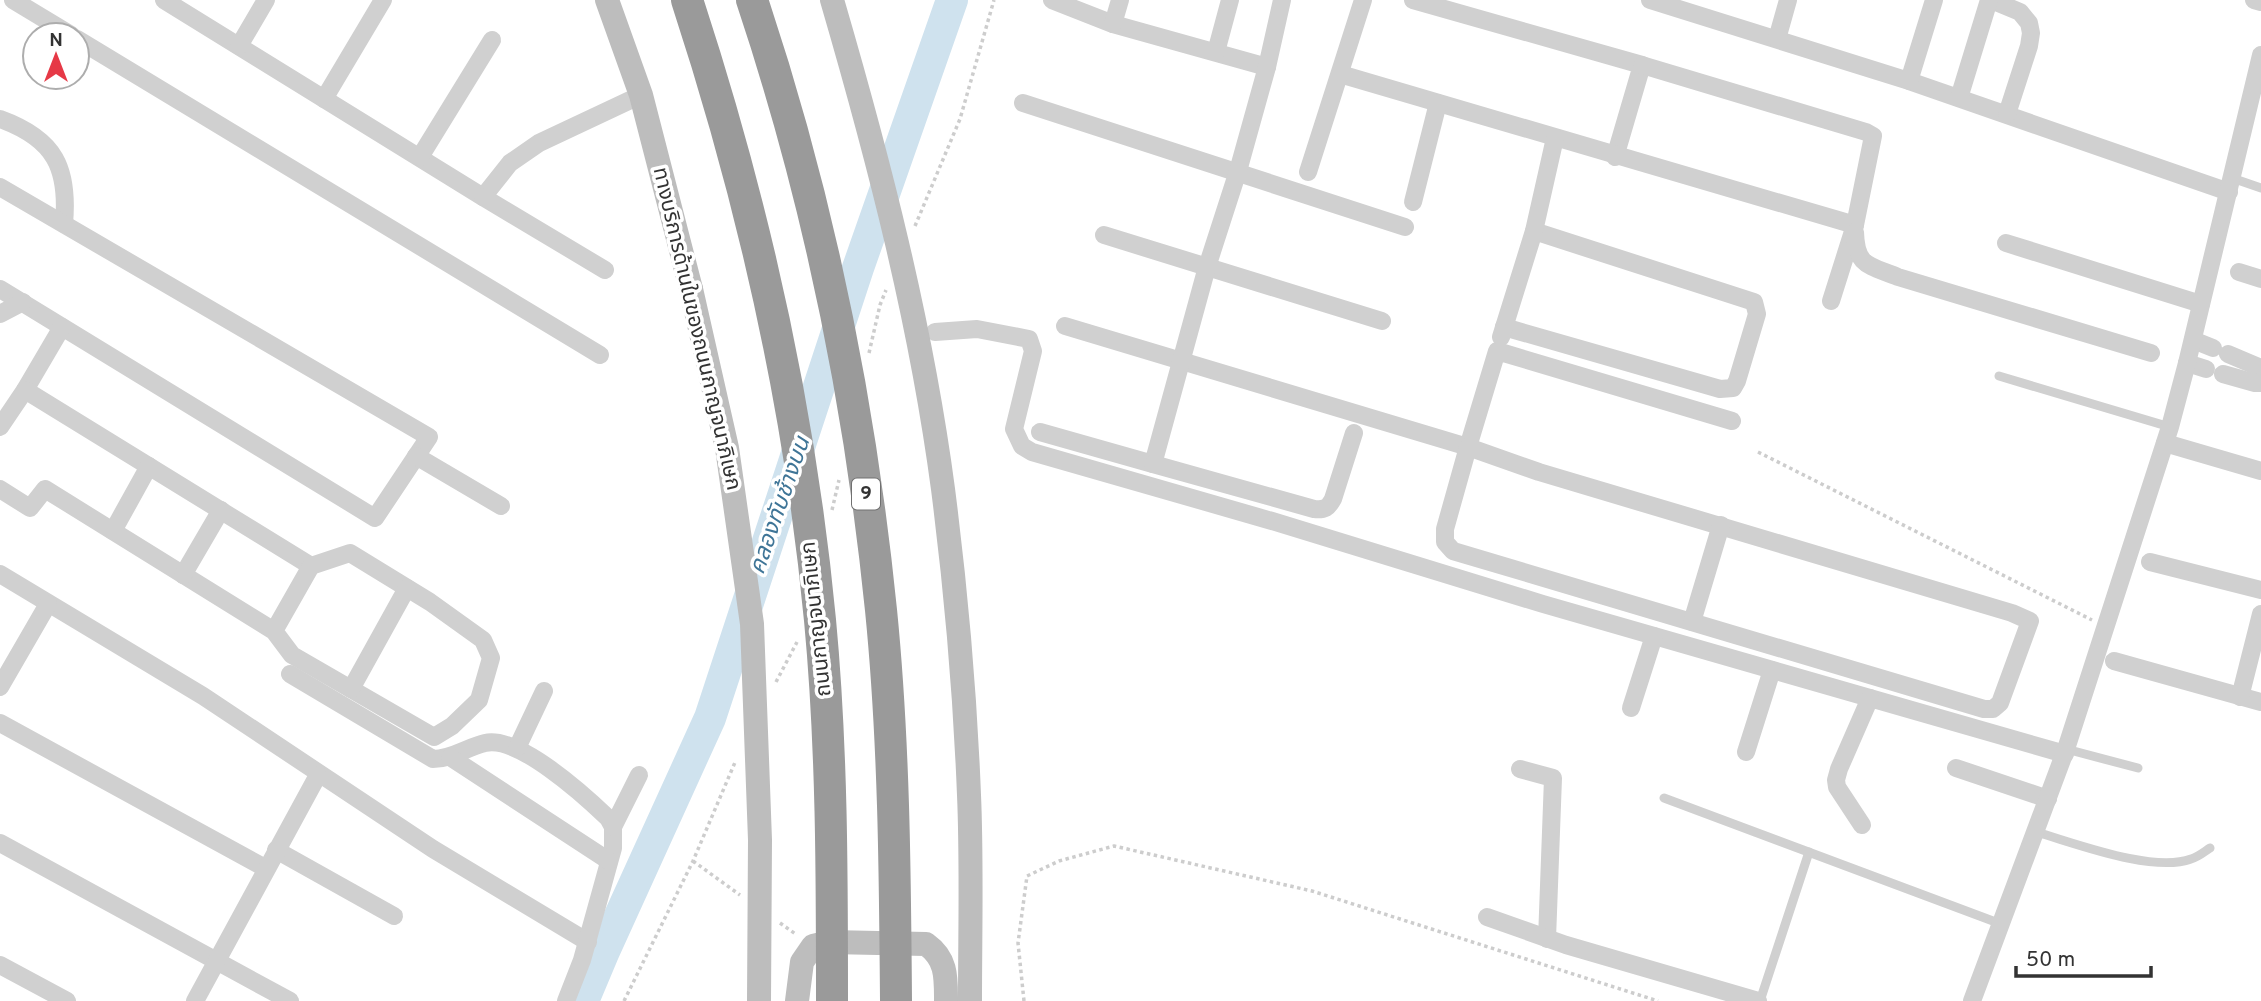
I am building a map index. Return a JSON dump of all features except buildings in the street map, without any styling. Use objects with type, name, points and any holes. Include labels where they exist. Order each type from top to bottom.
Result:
[{"type":"highway","name":"ถนนกาญจนาภิเษก","points":[[687,0],[745,195],[780,349],[797,443],[820,618],[826,702],[832,830],[832,1001]]},
{"type":"highway","name":"9","points":[[752,0],[810,202],[843,348],[858,433],[881,610],[894,825],[896,1001]]},
{"type":"main road","name":"ทางบริการด้านในของถนนกาญจนาภิเษก","points":[[607,0],[641,95],[691,289],[727,448],[752,624],[760,839],[759,1001]]},
{"type":"main road","points":[[832,0],[882,176],[909,293],[943,489],[960,659],[969,795],[970,1001]]},
{"type":"main road","points":[[797,1001],[802,962],[813,946],[830,942],[926,944],[938,953],[946,968],[946,1001]]},
{"type":"street","points":[[13,0],[48,21]]},
{"type":"street","points":[[164,0],[605,270]]},
{"type":"street","points":[[239,46],[266,0]]},
{"type":"street","points":[[324,99],[383,0]]},
{"type":"street","points":[[1052,0],[1113,24],[1267,67]]},
{"type":"street","points":[[1113,24],[1119,0]]},
{"type":"street","points":[[1216,52],[1230,0]]},
{"type":"street","points":[[1153,464],[1267,67],[1282,0]]},
{"type":"street","points":[[1308,172],[1363,0]]},
{"type":"street","points":[[1413,0],[1872,134],[1874,139],[1855,225],[1831,301]]},
{"type":"street","points":[[1777,39],[1788,0]]},
{"type":"street","points":[[1909,80],[1934,0]]},
{"type":"street","points":[[1959,98],[1990,0],[2020,12],[2029,23],[2031,33],[2007,114]]},
{"type":"street","points":[[2253,0],[2261,2]]},
{"type":"street","points":[[1656,1],[2231,185]]},
{"type":"street","points":[[420,157],[492,40]]},
{"type":"street","points":[[91,46],[600,355]]},
{"type":"street","points":[[1972,1001],[2065,751],[2167,435],[2258,82],[2261,55]]},
{"type":"street","points":[[1615,156],[1642,65]]},
{"type":"street","points":[[1340,74],[1855,225]]},
{"type":"street","points":[[483,197],[510,163],[539,143],[641,95]]},
{"type":"street","points":[[1023,103],[1405,227]]},
{"type":"street","points":[[1413,202],[1438,103]]},
{"type":"street","points":[[0,119],[21,127],[50,149],[62,173],[66,197],[64,224]]},
{"type":"street","points":[[1065,326],[1468,447],[1539,472],[2012,613],[2030,621],[2000,703],[1993,709],[1984,709],[1452,551],[1445,542],[1445,530],[1468,447],[1534,231],[1555,138]]},
{"type":"street","points":[[0,187],[429,438],[375,518],[0,289]]},
{"type":"street","points":[[1855,225],[1856,252],[1863,261],[1873,267],[1898,277],[2151,353]]},
{"type":"street","points":[[1504,327],[1720,389],[1733,388],[1737,382],[1757,314],[1755,302],[1534,231]]},
{"type":"street","points":[[1104,235],[1382,321]]},
{"type":"street","points":[[2006,243],[2201,304]]},
{"type":"street","points":[[2239,272],[2261,279]]},
{"type":"street","points":[[0,314],[23,303]]},
{"type":"street","points":[[0,427],[62,327]]},
{"type":"street","points":[[935,332],[978,329],[1028,339],[1033,351],[1014,429],[1022,446],[1032,452],[1654,636],[2065,751]]},
{"type":"street","points":[[2193,340],[2261,368]]},
{"type":"street","points":[[1497,351],[1732,421]]},
{"type":"street","points":[[2187,363],[2261,383]]},
{"type":"street","points":[[25,390],[311,566]]},
{"type":"street","points":[[1040,432],[1323,510],[1329,507],[1333,499],[1354,433]]},
{"type":"street","points":[[2167,435],[2261,471]]},
{"type":"street","points":[[416,456],[501,506]]},
{"type":"street","points":[[113,531],[149,466]]},
{"type":"street","points":[[0,489],[30,508],[45,489],[274,631],[292,655],[434,737],[452,726],[479,700],[491,658],[483,640],[407,588],[349,553],[311,566],[274,631]]},
{"type":"street","points":[[183,575],[221,510]]},
{"type":"street","points":[[1692,622],[1721,525]]},
{"type":"street","points":[[2150,562],[2261,590]]},
{"type":"street","points":[[0,574],[234,715],[318,775],[588,943]]},
{"type":"street","points":[[351,689],[407,588]]},
{"type":"street","points":[[0,687],[48,604]]},
{"type":"street","points":[[2240,696],[2261,614]]},
{"type":"street","points":[[1631,708],[1654,636]]},
{"type":"street","points":[[2114,661],[2261,702]]},
{"type":"street","points":[[1746,752],[1772,670]]},
{"type":"street","points":[[290,674],[433,760],[450,757],[485,743],[496,742],[517,748],[596,807],[613,827]]},
{"type":"street","points":[[517,748],[544,691]]},
{"type":"street","points":[[1862,825],[1837,787],[1836,780],[1870,698]]},
{"type":"street","points":[[0,723],[265,868]]},
{"type":"street","points":[[450,757],[609,861]]},
{"type":"street","points":[[1956,768],[2048,799]]},
{"type":"street","points":[[1520,769],[1553,778],[1547,939]]},
{"type":"street","points":[[195,1001],[318,775]]},
{"type":"street","points":[[566,1001],[588,943],[613,848],[613,827],[639,775]]},
{"type":"street","points":[[0,843],[290,1001]]},
{"type":"street","points":[[276,850],[394,916]]},
{"type":"street","points":[[1487,917],[1547,939],[1759,1001]]},
{"type":"street","points":[[0,965],[66,1001]]},
{"type":"lane","points":[[2231,185],[2261,188]]},
{"type":"lane","points":[[1999,376],[2167,435]]},
{"type":"lane","points":[[2065,751],[2138,768]]},
{"type":"lane","points":[[1664,798],[2001,924]]},
{"type":"lane","points":[[2036,832],[2128,858],[2162,862],[2177,863],[2191,859],[2210,848]]},
{"type":"lane","points":[[1759,1001],[1809,852]]},
{"type":"path","points":[[1758,452],[2106,628]]},
{"type":"path","points":[[1024,1001],[1018,943],[1027,876],[1059,861],[1114,846],[1312,891],[1658,1001]]},
{"type":"waterway","name":"คลองทับช้างบน","points":[[583,1001],[710,718],[858,268],[952,0]]}]
